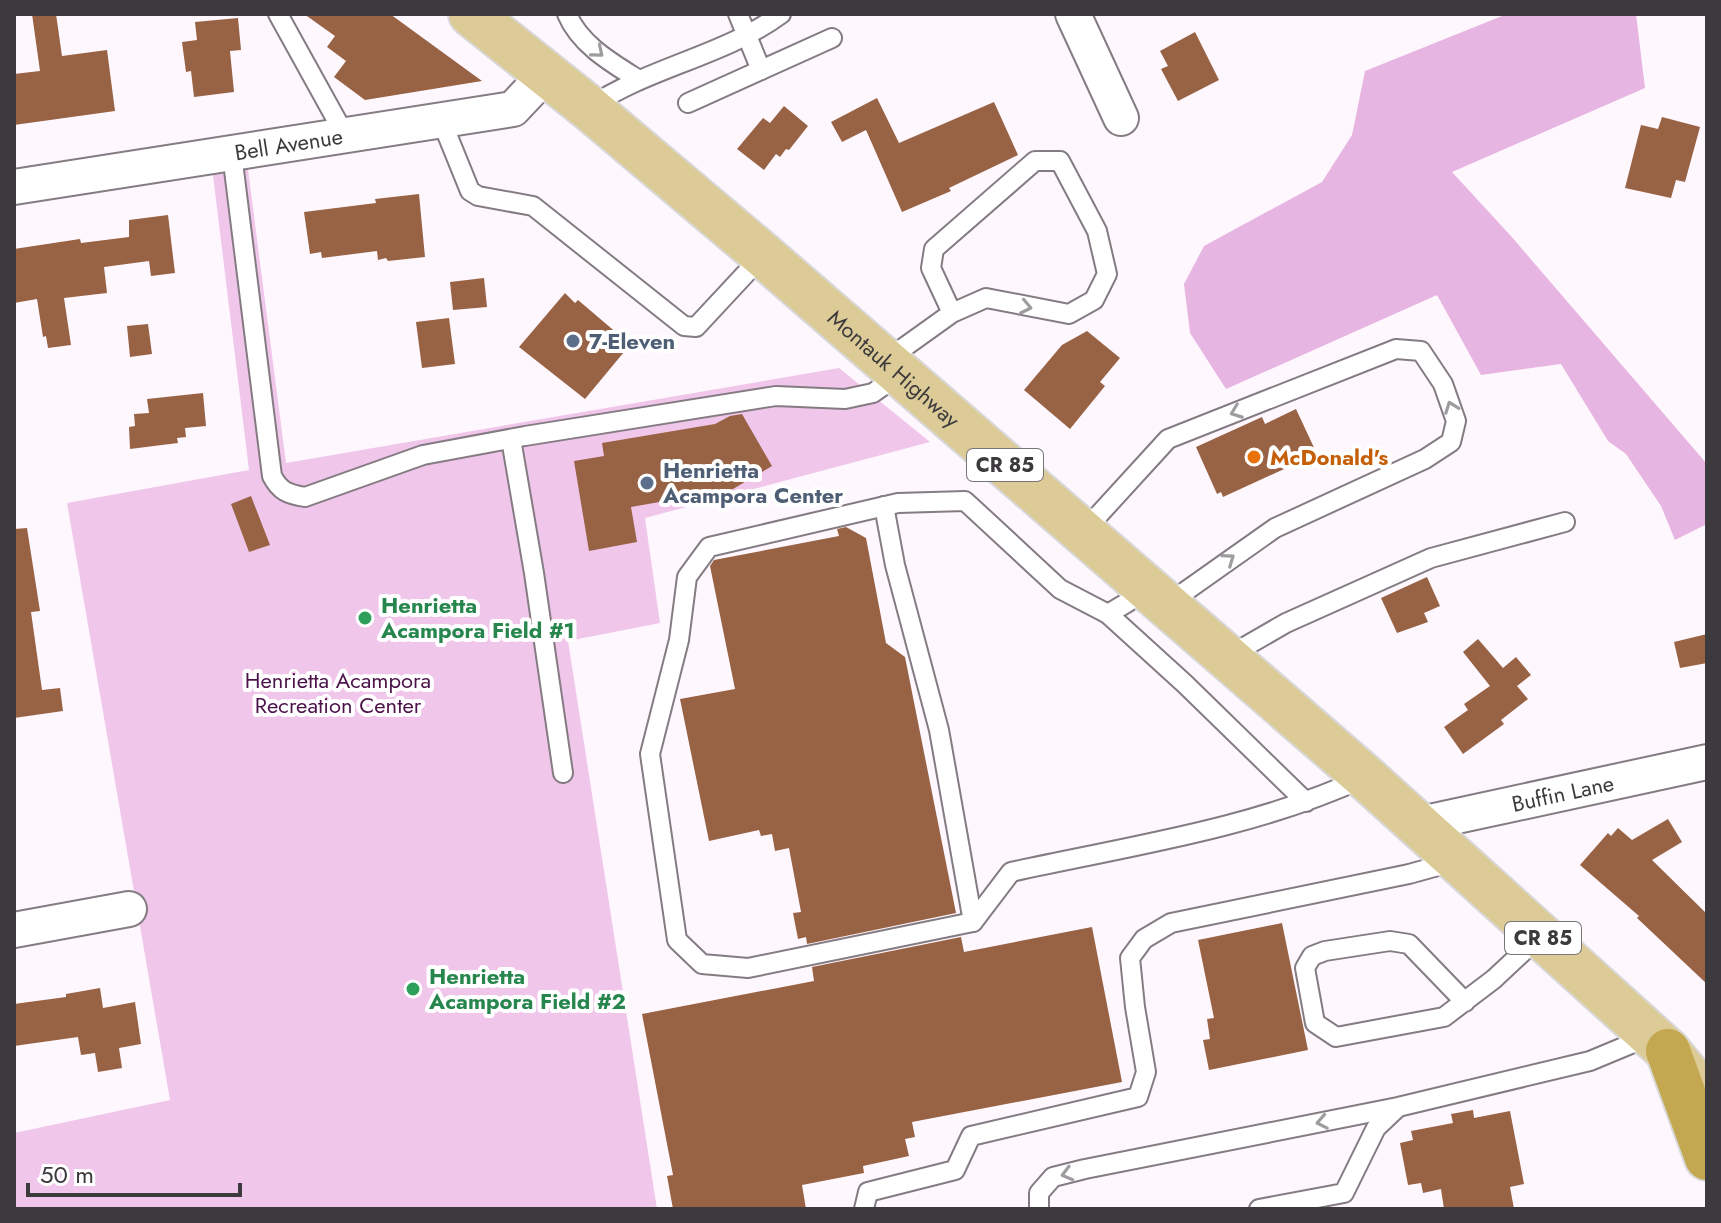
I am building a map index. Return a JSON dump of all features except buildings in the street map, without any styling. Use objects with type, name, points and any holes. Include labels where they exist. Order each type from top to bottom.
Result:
[{"type":"highway","points":[[1659,1044],[1707,1158]]},
{"type":"main road","name":"Montauk Highway","points":[[471,14],[547,73],[763,255],[1420,824]]},
{"type":"main road","name":"CR 85","points":[[1420,824],[1659,1044],[1707,1099]]},
{"type":"street","points":[[1073,14],[1121,118]]},
{"type":"street","name":"Bell Avenue","points":[[14,187],[513,109],[547,73]]},
{"type":"street","name":"Buffin Lane","points":[[1420,824],[1707,762]]},
{"type":"street","points":[[14,930],[129,909]]},
{"type":"lane","points":[[278,14],[346,137]]},
{"type":"lane","points":[[567,14],[575,30],[592,48],[639,80]]},
{"type":"lane","points":[[738,14],[761,70]]},
{"type":"lane","points":[[589,108],[639,80],[746,34],[781,14]]},
{"type":"lane","points":[[688,103],[832,38]]},
{"type":"lane","points":[[442,122],[470,191],[478,196],[533,206],[684,326],[696,327],[763,255]]},
{"type":"lane","points":[[232,154],[272,476],[278,489],[287,494],[305,497],[423,455],[511,439],[776,396],[845,399],[873,393],[893,368],[952,313],[986,298],[1069,314],[1094,300],[1107,274],[1097,231],[1060,161],[1035,161],[934,249],[931,268],[952,313]]},
{"type":"lane","points":[[1083,532],[1168,439],[1396,349],[1421,351],[1443,384],[1456,421],[1451,442],[1425,459],[1275,528],[1156,596],[1128,602],[1108,614]]},
{"type":"lane","points":[[511,439],[563,773]]},
{"type":"lane","points":[[1306,802],[1108,614],[1060,589],[965,501],[898,503],[709,547],[687,577],[679,640],[650,754],[677,940],[702,964],[748,968],[973,922],[1011,872],[1242,822],[1306,802],[1365,777]]},
{"type":"lane","points":[[884,506],[895,565],[939,730],[973,922]]},
{"type":"lane","points":[[1227,657],[1286,623],[1431,558],[1565,522]]},
{"type":"lane","points":[[864,1209],[868,1192],[955,1170],[971,1136],[1138,1097],[1146,1072],[1130,958],[1144,939],[1171,923],[1409,874],[1459,860]]},
{"type":"lane","points":[[1465,1002],[1409,944],[1390,941],[1325,951],[1312,956],[1305,968],[1315,1023],[1336,1037],[1444,1017],[1465,1002],[1541,935]]},
{"type":"lane","points":[[1039,1209],[1039,1193],[1053,1177],[1398,1107],[1659,1044]]},
{"type":"lane","points":[[1259,1209],[1344,1193],[1376,1128],[1398,1107]]},
{"type":"green space","name":"Henrietta Acampora Recreation Center","points":[[247,162],[286,463],[839,368],[930,442],[645,518],[660,623],[568,641],[657,1209],[14,1209],[14,1133],[170,1100],[67,503],[249,470],[212,167]]},
{"type":"shaded area","points":[[1507,14],[1636,14],[1645,88],[1452,172],[1707,464],[1707,524],[1675,540],[1661,506],[1626,454],[1608,441],[1561,364],[1481,375],[1437,295],[1226,389],[1190,333],[1184,284],[1204,246],[1322,182],[1352,135],[1365,71]]},
{"type":"place","name":"7-Eleven","points":[[573,341]]},
{"type":"place","name":"McDonald's","points":[[1254,457]]},
{"type":"place","name":"Henrietta Acampora Center","points":[[647,483]]},
{"type":"place","name":"Henrietta Acampora Field #1","points":[[365,618]]},
{"type":"place","name":"Henrietta Acampora Field #2","points":[[413,989]]}]
